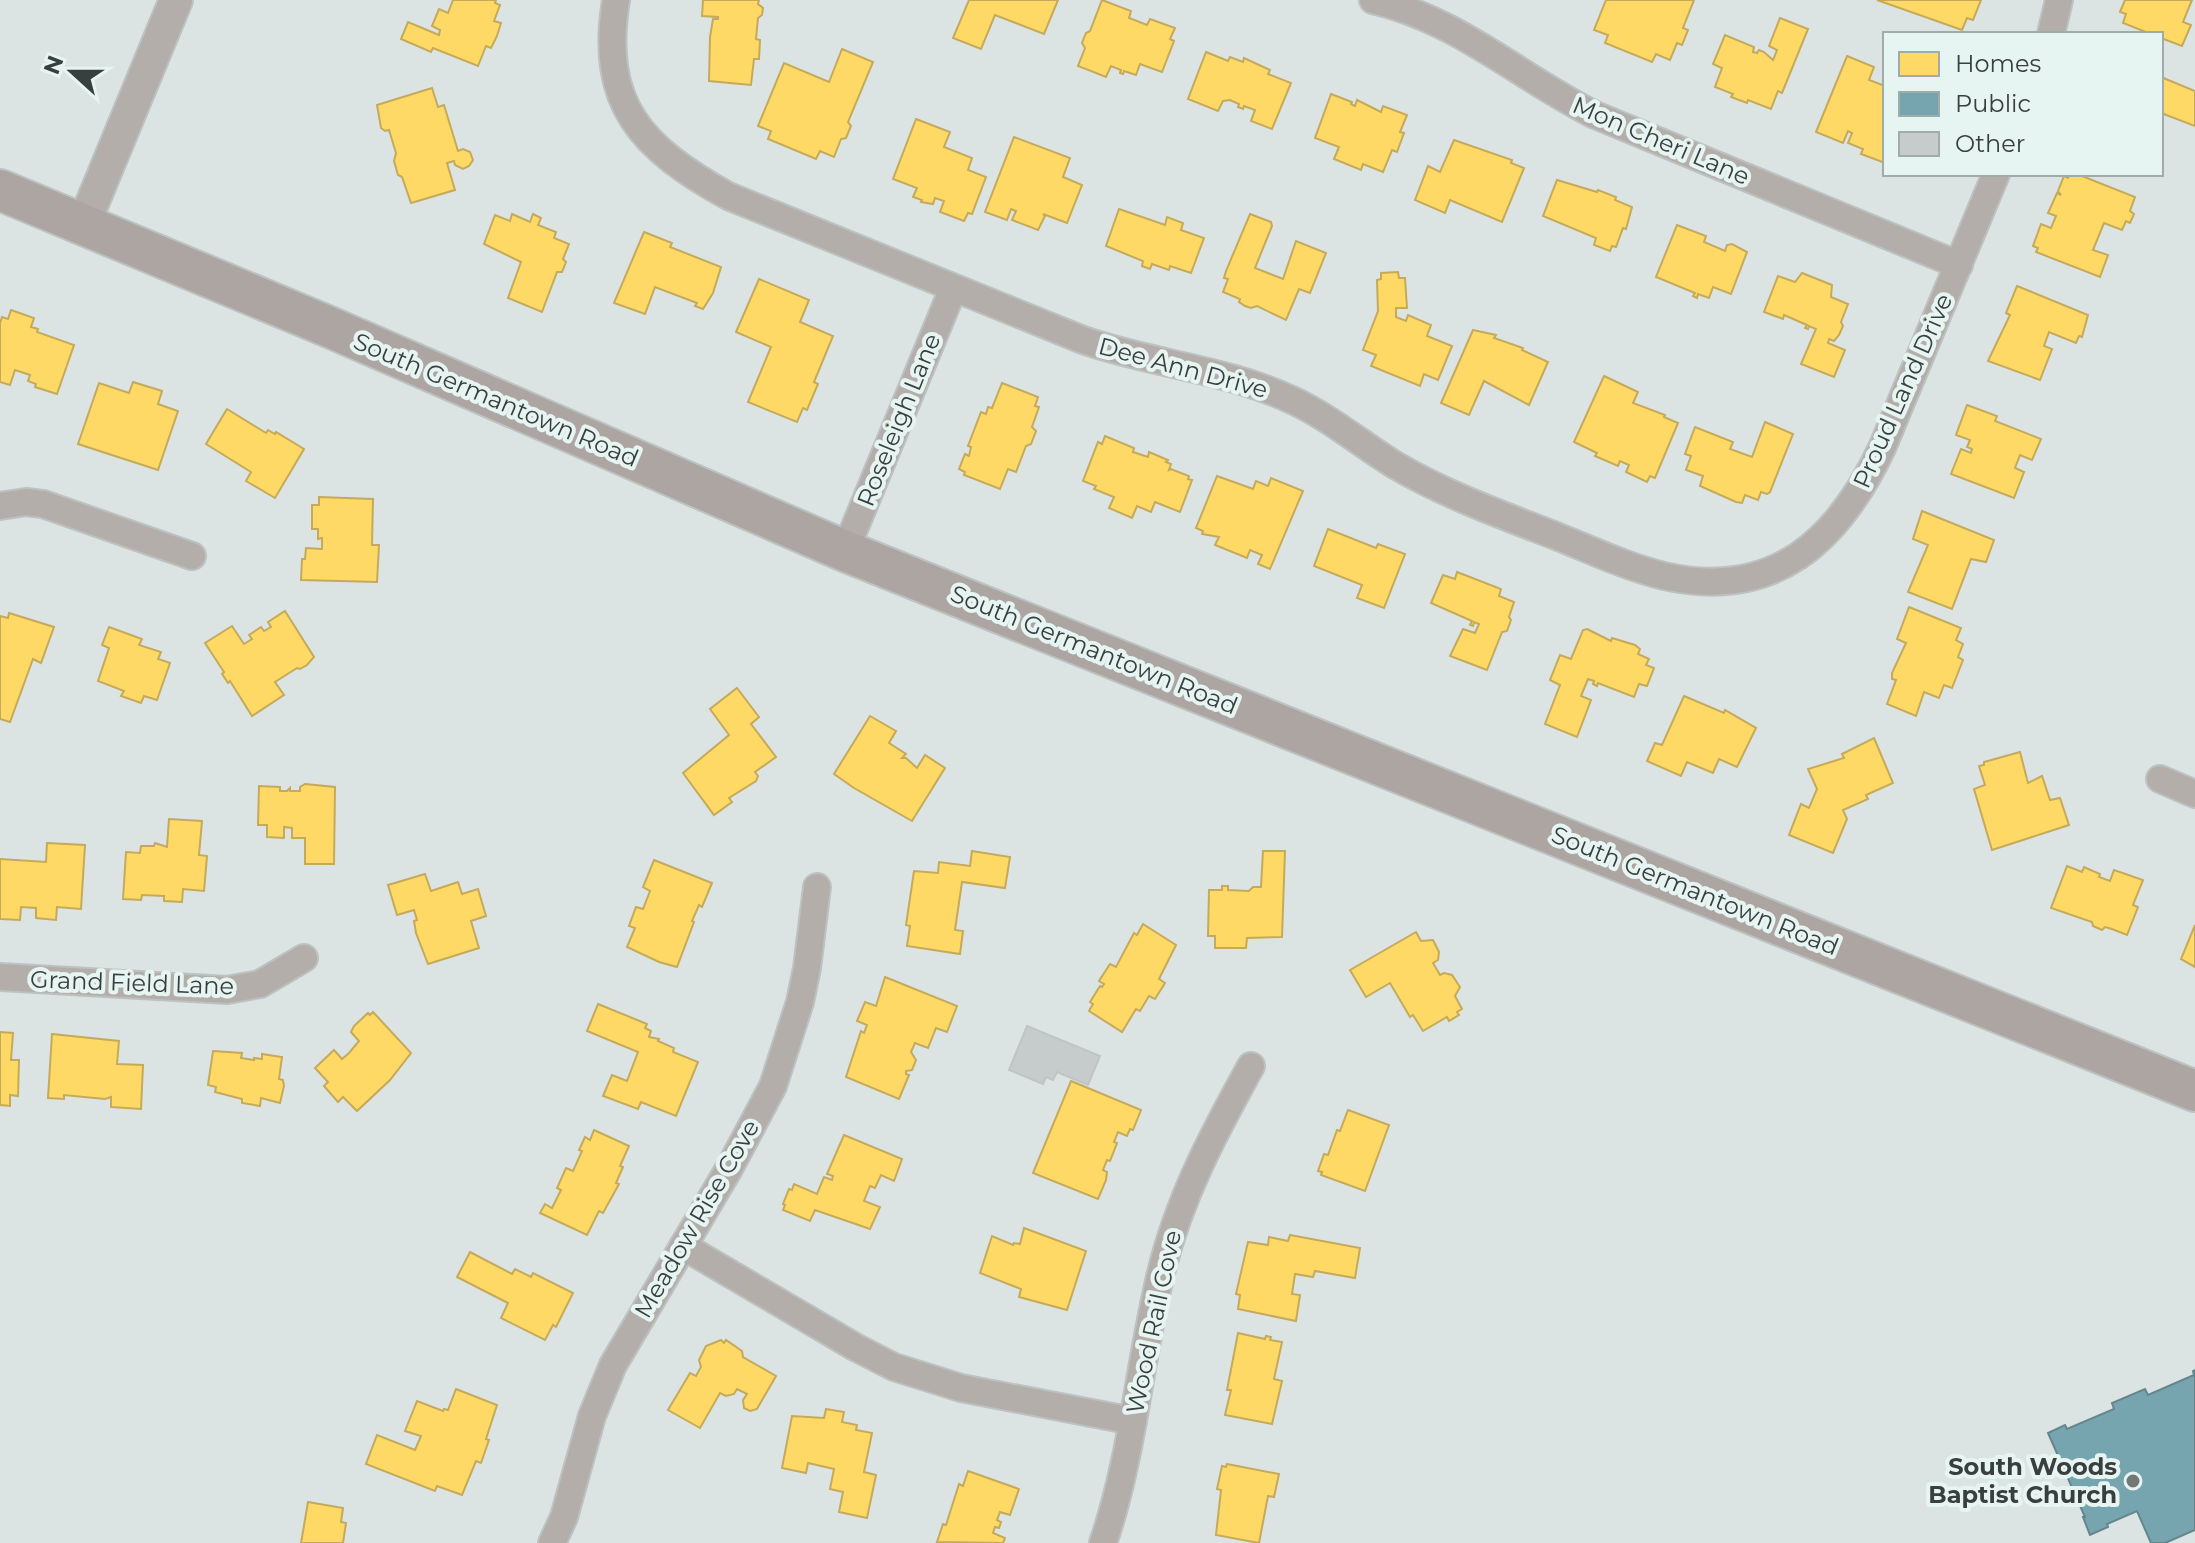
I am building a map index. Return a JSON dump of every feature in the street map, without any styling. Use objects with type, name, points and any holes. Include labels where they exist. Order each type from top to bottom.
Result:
[{"type":"main road","name":"South Germantown Road","points":[[0,190],[84,223],[845,551],[2195,1091]]},
{"type":"street","points":[[84,223],[176,0]]},
{"type":"street","name":"Dee Ann Drive","points":[[616,0],[612,23],[613,61],[622,103],[641,132],[690,175],[728,196],[953,289],[1118,352],[1230,376],[1263,387],[1295,402],[1398,466],[1439,486],[1635,567],[1689,580],[1715,582],[1766,574]]},
{"type":"street","name":"Mon Cheri Lane","points":[[1373,0],[1419,14],[1459,32],[1563,99],[1595,115],[1959,265]]},
{"type":"street","points":[[2051,32],[2059,0]]},
{"type":"street","name":"Proud Land Drive","points":[[1766,574],[1817,542],[1842,517],[1864,485],[1995,176]]},
{"type":"street","name":"Roseleigh Lane","points":[[845,551],[953,289]]},
{"type":"street","points":[[0,506],[26,502],[43,504],[192,556]]},
{"type":"street","points":[[2160,779],[2195,794]]},
{"type":"street","name":"Meadow Rise Cove","points":[[552,1543],[564,1517],[592,1416],[613,1365],[738,1154],[773,1086],[800,1002],[817,887]]},
{"type":"street","name":"Grand Field Lane","points":[[0,977],[227,990],[260,984],[304,958]]},
{"type":"street","name":"Wood Rail Cove","points":[[1103,1543],[1114,1512],[1147,1333],[1176,1218],[1199,1162],[1251,1066]]},
{"type":"street","points":[[683,1246],[894,1367],[961,1388],[1133,1421]]},
{"type":"building: Homes","points":[[453,0],[496,0],[495,3],[500,5],[494,21],[501,23],[497,36],[491,48],[486,46],[478,66],[401,39],[408,22],[439,35],[440,30],[432,26],[439,9],[448,13]]},
{"type":"building: Homes","points":[[703,0],[759,0],[758,4],[763,8],[758,18],[756,39],[760,40],[759,59],[754,59],[751,85],[709,81],[710,37],[713,19],[718,17],[702,16]]},
{"type":"building: Homes","points":[[969,0],[1058,0],[1044,34],[995,15],[981,49],[953,38]]},
{"type":"building: Homes","points":[[1102,0],[1131,11],[1129,18],[1147,25],[1150,19],[1175,28],[1170,39],[1174,41],[1162,72],[1140,64],[1136,75],[1124,71],[1123,74],[1111,66],[1106,77],[1078,66],[1085,48],[1082,43]]},
{"type":"building: Homes","points":[[1606,0],[1694,0],[1683,28],[1688,30],[1682,45],[1677,43],[1670,60],[1656,54],[1652,62],[1605,43],[1608,35],[1594,30]]},
{"type":"building: Homes","points":[[1877,0],[1981,0],[1973,20],[1967,18],[1962,30]]},
{"type":"building: Homes","points":[[2125,0],[2192,0],[2183,22],[2191,25],[2182,46],[2163,39],[2163,32],[2146,32],[2123,23],[2126,14],[2120,12]]},
{"type":"building: Homes","points":[[1780,18],[1808,29],[1782,93],[1778,91],[1771,109],[1731,97],[1733,94],[1715,87],[1722,68],[1713,64],[1725,35],[1754,47],[1753,52],[1764,52],[1773,60],[1777,50],[1769,46]]},
{"type":"building: Homes","points":[[842,49],[873,62],[848,122],[851,126],[846,138],[841,139],[834,157],[820,151],[816,159],[768,139],[771,131],[758,126],[784,63],[829,82]]},
{"type":"building: Homes","points":[[1206,52],[1228,61],[1230,57],[1243,62],[1244,58],[1270,70],[1268,74],[1291,83],[1272,129],[1251,121],[1255,110],[1238,107],[1239,104],[1230,100],[1223,101],[1218,111],[1188,99]]},
{"type":"building: Homes","points":[[1847,56],[1874,67],[1869,80],[1883,85],[1883,162],[1861,154],[1863,149],[1848,143],[1852,133],[1848,131],[1843,143],[1816,132]]},
{"type":"building: Homes","points":[[2163,78],[2195,91],[2195,126],[2163,114]]},
{"type":"building: Homes","points":[[432,88],[438,107],[444,105],[458,151],[463,149],[470,152],[473,160],[463,169],[454,161],[447,163],[455,190],[411,203],[402,177],[398,175],[389,130],[381,128],[377,105]]},
{"type":"building: Homes","points":[[1331,94],[1355,106],[1357,100],[1381,112],[1383,106],[1407,115],[1397,152],[1392,150],[1383,172],[1363,164],[1361,170],[1334,159],[1339,147],[1315,138]]},
{"type":"building: Homes","points":[[916,119],[950,132],[944,147],[972,158],[968,170],[986,177],[972,214],[968,213],[964,221],[940,212],[944,201],[935,198],[933,204],[921,202],[913,197],[917,188],[893,179]]},
{"type":"building: Homes","points":[[1014,137],[1070,158],[1063,177],[1082,185],[1067,223],[1043,214],[1045,216],[1038,230],[1012,220],[1016,211],[1011,209],[1007,220],[985,212]]},
{"type":"building: Homes","points":[[1454,140],[1512,160],[1511,163],[1524,168],[1502,222],[1450,200],[1445,213],[1415,200],[1428,166],[1440,172]]},
{"type":"building: Homes","points":[[2064,176],[2082,176],[2135,197],[2130,211],[2134,214],[2122,230],[2104,223],[2093,250],[2108,255],[2100,277],[2036,252],[2038,248],[2033,246],[2041,224],[2051,228],[2056,216],[2048,213],[2057,193],[2061,195],[2058,191]]},
{"type":"building: Homes","points":[[1557,180],[1598,190],[1632,207],[1626,229],[1623,228],[1616,247],[1612,246],[1610,251],[1594,245],[1596,238],[1543,216]]},
{"type":"building: Homes","points":[[1119,209],[1165,225],[1167,217],[1183,223],[1181,230],[1204,238],[1191,273],[1152,264],[1150,269],[1142,266],[1143,261],[1106,246]]},
{"type":"building: Homes","points":[[512,214],[530,222],[533,214],[541,218],[538,225],[556,232],[554,238],[569,244],[563,259],[566,262],[562,272],[557,272],[542,312],[508,298],[521,262],[484,244],[495,215],[510,221]]},
{"type":"building: Homes","points":[[1250,214],[1271,222],[1272,226],[1255,268],[1283,279],[1296,241],[1326,253],[1310,293],[1299,289],[1286,320],[1257,306],[1245,306],[1239,302],[1240,299],[1223,292],[1228,279],[1224,278],[1226,271]]},
{"type":"building: Homes","points":[[1677,225],[1706,236],[1704,242],[1725,251],[1727,245],[1732,244],[1747,252],[1731,294],[1713,287],[1709,298],[1698,294],[1697,298],[1693,296],[1695,293],[1656,277]]},
{"type":"building: Homes","points":[[644,232],[672,243],[670,247],[721,267],[713,293],[703,309],[695,306],[697,303],[655,287],[645,314],[614,303]]},
{"type":"building: Homes","points":[[1398,272],[1399,278],[1405,278],[1407,308],[1396,308],[1396,317],[1406,321],[1408,315],[1431,325],[1427,336],[1452,346],[1438,380],[1424,374],[1420,386],[1371,366],[1376,355],[1363,350],[1378,311],[1377,280],[1381,279],[1381,273]]},
{"type":"building: Homes","points":[[1802,273],[1832,285],[1831,297],[1848,304],[1839,335],[1834,341],[1829,339],[1828,343],[1845,350],[1834,377],[1801,364],[1816,329],[1805,328],[1807,325],[1784,315],[1783,319],[1764,312],[1778,276],[1795,282]]},
{"type":"building: Homes","points":[[759,279],[809,300],[800,322],[833,336],[814,382],[818,384],[807,410],[803,408],[797,422],[748,402],[771,347],[736,332]]},
{"type":"building: Homes","points":[[2017,286],[2088,315],[2082,337],[2079,336],[2076,343],[2049,332],[2044,346],[2052,349],[2040,380],[1988,361],[2010,315],[2006,313]]},
{"type":"building: Homes","points":[[11,310],[34,318],[31,327],[38,329],[37,332],[74,345],[57,394],[35,387],[36,384],[28,381],[30,375],[15,370],[10,385],[0,382],[0,323],[2,317],[8,319]]},
{"type":"building: Homes","points":[[1473,330],[1496,335],[1494,338],[1523,348],[1548,362],[1529,405],[1484,381],[1469,415],[1441,403]]},
{"type":"building: Homes","points":[[1604,376],[1638,392],[1633,403],[1678,423],[1655,478],[1650,476],[1647,482],[1626,472],[1629,465],[1620,461],[1618,466],[1574,442]]},
{"type":"building: Homes","points":[[133,382],[162,391],[158,404],[178,411],[158,470],[78,444],[99,383],[129,393]]},
{"type":"building: Homes","points":[[1002,383],[1038,397],[1035,406],[1039,407],[1032,427],[1036,431],[1031,444],[1026,446],[1016,472],[1008,469],[1000,489],[964,475],[965,472],[959,469],[965,454],[969,456],[971,447],[968,446],[981,412],[986,414],[988,407],[992,408]]},
{"type":"building: Homes","points":[[1967,405],[1997,416],[1995,421],[2041,439],[2032,460],[2020,455],[2015,468],[2024,472],[2014,498],[1951,474],[1961,449],[1971,453],[1972,449],[1967,447],[1970,440],[1956,435]]},
{"type":"building: Homes","points":[[227,409],[266,433],[268,430],[276,432],[304,449],[275,498],[246,481],[251,472],[206,444]]},
{"type":"building: Homes","points":[[1765,422],[1793,434],[1770,492],[1761,492],[1758,500],[1745,495],[1742,503],[1736,502],[1700,486],[1703,476],[1686,470],[1691,456],[1685,454],[1695,427],[1733,442],[1730,449],[1752,457]]},
{"type":"building: Homes","points":[[1105,436],[1134,448],[1133,452],[1148,457],[1149,452],[1168,460],[1166,462],[1171,464],[1169,470],[1189,476],[1188,479],[1192,480],[1180,512],[1155,502],[1151,512],[1137,506],[1132,518],[1109,508],[1114,497],[1083,481],[1098,442],[1102,444]]},
{"type":"building: Homes","points":[[1217,476],[1253,489],[1256,481],[1268,486],[1271,478],[1303,491],[1270,569],[1258,564],[1262,555],[1250,550],[1247,558],[1215,545],[1219,537],[1202,534],[1203,531],[1196,528]]},
{"type":"building: Homes","points":[[319,497],[373,499],[372,545],[379,545],[377,582],[301,580],[306,548],[322,549],[318,529],[312,529],[312,505],[319,505]]},
{"type":"building: Homes","points":[[1922,511],[1994,540],[1986,562],[1971,559],[1952,609],[1908,592],[1928,545],[1913,539]]},
{"type":"building: Homes","points":[[1328,529],[1376,548],[1378,544],[1405,554],[1384,608],[1357,598],[1362,585],[1314,566]]},
{"type":"building: Homes","points":[[1457,572],[1501,589],[1499,596],[1514,602],[1507,631],[1502,632],[1487,670],[1450,656],[1463,629],[1475,633],[1479,624],[1474,622],[1473,626],[1470,625],[1472,621],[1431,603],[1443,575],[1455,579]]},
{"type":"building: Homes","points":[[1909,607],[1961,628],[1956,640],[1963,644],[1958,657],[1963,660],[1952,688],[1944,685],[1939,698],[1924,692],[1916,716],[1887,704],[1896,680],[1892,679],[1892,673],[1906,643],[1897,639]]},
{"type":"building: Homes","points":[[285,611],[314,657],[307,665],[275,682],[284,695],[252,716],[230,681],[228,683],[222,674],[224,672],[205,643],[232,626],[244,644],[252,639],[249,635],[261,627],[264,631],[271,627],[268,622]]},
{"type":"building: Homes","points":[[9,613],[54,627],[41,663],[33,659],[10,722],[0,719],[0,616],[8,618]]},
{"type":"building: Homes","points":[[109,627],[142,639],[139,645],[161,652],[158,659],[170,663],[157,700],[144,696],[141,703],[121,696],[124,691],[98,681],[109,648],[102,645]]},
{"type":"building: Homes","points":[[1583,630],[1611,641],[1612,638],[1635,645],[1640,649],[1638,654],[1649,659],[1646,665],[1654,668],[1647,686],[1639,684],[1634,697],[1598,683],[1597,686],[1588,679],[1581,696],[1591,700],[1577,737],[1545,724],[1560,685],[1550,680],[1560,655],[1571,659]]},
{"type":"building: Homes","points":[[737,688],[759,717],[751,724],[776,757],[755,772],[758,776],[756,781],[729,798],[732,802],[714,815],[683,773],[729,735],[710,709]]},
{"type":"building: Homes","points":[[1684,696],[1724,713],[1725,710],[1756,728],[1737,767],[1719,759],[1713,773],[1687,762],[1681,776],[1647,761],[1655,743],[1662,745]]},
{"type":"building: Homes","points":[[870,716],[896,731],[889,743],[906,754],[902,758],[917,768],[925,755],[945,768],[912,821],[834,774]]},
{"type":"building: Homes","points":[[1874,738],[1893,783],[1843,810],[1847,819],[1833,853],[1789,835],[1801,804],[1809,808],[1817,789],[1808,769],[1844,758],[1842,754]]},
{"type":"building: Homes","points":[[2020,752],[2028,783],[2042,776],[2050,800],[2060,798],[2069,825],[1992,850],[1974,789],[1985,785],[1979,766]]},
{"type":"building: Homes","points":[[305,784],[335,787],[334,864],[305,864],[305,838],[292,838],[292,828],[284,827],[284,838],[267,837],[267,825],[258,825],[259,786],[280,787],[280,791],[290,788],[290,791],[300,791]]},
{"type":"building: Homes","points":[[169,819],[202,821],[199,855],[207,856],[204,891],[183,889],[182,902],[164,901],[164,896],[142,895],[141,900],[123,899],[126,852],[140,853],[141,846],[154,846],[155,843],[167,847]]},
{"type":"building: Homes","points":[[47,843],[85,845],[81,909],[57,907],[56,920],[36,918],[36,908],[21,907],[20,920],[0,919],[0,859],[46,862]]},
{"type":"building: Homes","points":[[972,851],[1010,857],[1005,888],[962,882],[955,930],[963,931],[960,954],[907,946],[910,926],[906,925],[914,871],[938,873],[939,862],[970,866]]},
{"type":"building: Homes","points":[[1263,851],[1285,851],[1282,937],[1247,938],[1246,948],[1215,948],[1215,936],[1208,936],[1209,890],[1222,890],[1222,886],[1228,886],[1228,890],[1249,891],[1253,887],[1261,887]]},
{"type":"building: Homes","points":[[654,860],[712,883],[692,921],[677,967],[627,947],[635,928],[629,926],[636,907],[643,909],[650,891],[643,887]]},
{"type":"building: Homes","points":[[2067,866],[2082,872],[2084,867],[2110,881],[2114,870],[2143,880],[2133,905],[2138,907],[2127,935],[2105,927],[2102,930],[2093,926],[2092,922],[2051,908]]},
{"type":"building: Homes","points":[[425,874],[431,891],[458,882],[462,894],[478,889],[486,916],[471,921],[479,948],[428,964],[416,933],[414,910],[397,915],[388,885]]},
{"type":"building: Homes","points":[[1143,924],[1176,945],[1159,979],[1165,983],[1155,999],[1149,996],[1140,1011],[1136,1009],[1122,1032],[1089,1011],[1093,1004],[1090,1002],[1104,984],[1099,981],[1110,964],[1116,967],[1134,933],[1137,935]]},
{"type":"building: Homes","points":[[2195,925],[2195,967],[2181,959]]},
{"type":"building: Homes","points":[[1416,932],[1421,941],[1433,940],[1439,952],[1438,960],[1433,963],[1440,975],[1452,975],[1460,987],[1455,996],[1462,1009],[1449,1021],[1447,1017],[1423,1031],[1413,1015],[1410,1017],[1390,983],[1366,997],[1350,970]]},
{"type":"building: Homes","points":[[885,977],[957,1006],[947,1032],[936,1028],[928,1048],[915,1043],[911,1052],[916,1060],[912,1070],[906,1071],[909,1075],[899,1099],[846,1077],[861,1031],[864,1033],[867,1025],[857,1021],[865,1002],[876,1006]]},
{"type":"building: Homes","points":[[598,1004],[647,1024],[645,1028],[651,1031],[649,1037],[659,1039],[674,1048],[673,1052],[698,1062],[676,1116],[641,1102],[638,1109],[603,1096],[612,1075],[627,1081],[638,1052],[587,1031]]},
{"type":"building: Homes","points":[[373,1012],[411,1053],[390,1080],[357,1111],[343,1097],[338,1102],[324,1086],[328,1082],[315,1068],[334,1050],[342,1059],[349,1053],[359,1041],[351,1032],[354,1026]]},
{"type":"building: Homes","points":[[0,1032],[13,1033],[11,1060],[19,1060],[18,1096],[10,1095],[10,1106],[0,1105]]},
{"type":"building: Homes","points":[[52,1034],[119,1041],[117,1064],[143,1065],[141,1109],[111,1107],[111,1097],[64,1095],[64,1099],[48,1098]]},
{"type":"building: Homes","points":[[213,1051],[242,1053],[241,1058],[254,1060],[262,1059],[262,1054],[282,1057],[279,1079],[283,1080],[284,1086],[280,1103],[261,1098],[260,1106],[242,1103],[242,1099],[215,1092],[216,1087],[208,1085]]},
{"type":"building: Homes","points":[[1071,1081],[1141,1110],[1133,1130],[1130,1129],[1127,1136],[1118,1132],[1110,1161],[1107,1160],[1103,1170],[1107,1172],[1106,1180],[1098,1199],[1033,1173]]},
{"type":"building: Homes","points":[[1348,1110],[1389,1125],[1365,1191],[1321,1175],[1322,1172],[1318,1171]]},
{"type":"building: Homes","points":[[594,1130],[629,1146],[620,1166],[623,1167],[616,1183],[619,1184],[603,1213],[599,1211],[587,1235],[540,1213],[545,1204],[552,1208],[561,1190],[557,1188],[566,1168],[573,1171],[585,1137],[590,1140]]},
{"type":"building: Homes","points":[[844,1135],[902,1159],[894,1181],[881,1175],[875,1188],[870,1186],[864,1201],[880,1207],[870,1229],[815,1210],[810,1221],[783,1210],[789,1189],[792,1190],[794,1184],[817,1194],[824,1177],[832,1180],[833,1176],[827,1174]]},
{"type":"building: Homes","points":[[1024,1228],[1086,1251],[1067,1310],[1019,1297],[1021,1289],[980,1273],[992,1236],[1013,1245],[1020,1244]]},
{"type":"building: Homes","points":[[1290,1235],[1360,1248],[1355,1278],[1315,1271],[1313,1277],[1295,1274],[1292,1294],[1300,1295],[1296,1321],[1238,1309],[1240,1295],[1236,1294],[1248,1242],[1268,1245],[1269,1237],[1288,1241]]},
{"type":"building: Homes","points":[[470,1252],[512,1274],[515,1269],[531,1277],[533,1273],[573,1293],[556,1327],[553,1325],[545,1340],[501,1318],[508,1303],[457,1277]]},
{"type":"building: Homes","points":[[1238,1333],[1265,1339],[1266,1336],[1271,1337],[1270,1340],[1282,1342],[1274,1379],[1282,1381],[1272,1424],[1225,1415]]},
{"type":"building: Homes","points":[[721,1340],[724,1343],[726,1340],[742,1351],[743,1357],[776,1376],[757,1409],[750,1411],[744,1408],[743,1400],[747,1394],[737,1389],[734,1394],[726,1396],[720,1393],[700,1428],[668,1410],[690,1373],[696,1376],[706,1346]]},
{"type":"building: Homes","points":[[456,1389],[497,1405],[481,1463],[476,1461],[462,1495],[437,1486],[435,1491],[366,1464],[377,1435],[415,1450],[421,1436],[405,1431],[417,1401],[448,1410]]},
{"type":"building: Homes","points":[[826,1409],[844,1412],[842,1422],[857,1425],[856,1430],[872,1433],[864,1472],[876,1475],[867,1518],[839,1512],[843,1492],[830,1489],[834,1469],[808,1463],[806,1473],[782,1468],[792,1416],[824,1418]]},
{"type":"building: Homes","points":[[1227,1464],[1279,1474],[1274,1497],[1268,1496],[1259,1543],[1216,1535],[1221,1490],[1217,1489],[1222,1466],[1226,1467]]},
{"type":"building: Homes","points":[[968,1471],[1019,1489],[1010,1515],[1000,1512],[997,1520],[1001,1522],[999,1528],[995,1527],[993,1533],[1005,1538],[1003,1543],[937,1542],[959,1484],[963,1486]]},
{"type":"building: Homes","points":[[308,1502],[343,1508],[341,1522],[346,1523],[343,1543],[301,1543]]},
{"type":"building: Public","name":"South Woods Baptist Church","points":[[2195,1370],[2195,1530],[2165,1543],[2151,1543],[2137,1511],[2090,1535],[2048,1433],[2065,1425],[2067,1429],[2114,1409],[2112,1403],[2145,1389],[2148,1395],[2194,1375]]},
{"type":"building: Other","points":[[1027,1026],[1100,1056],[1088,1085],[1057,1072],[1053,1080],[1046,1077],[1043,1084],[1009,1070]]},
{"type":"place","name":"South Woods Baptist Church","points":[[2133,1481]]}]
